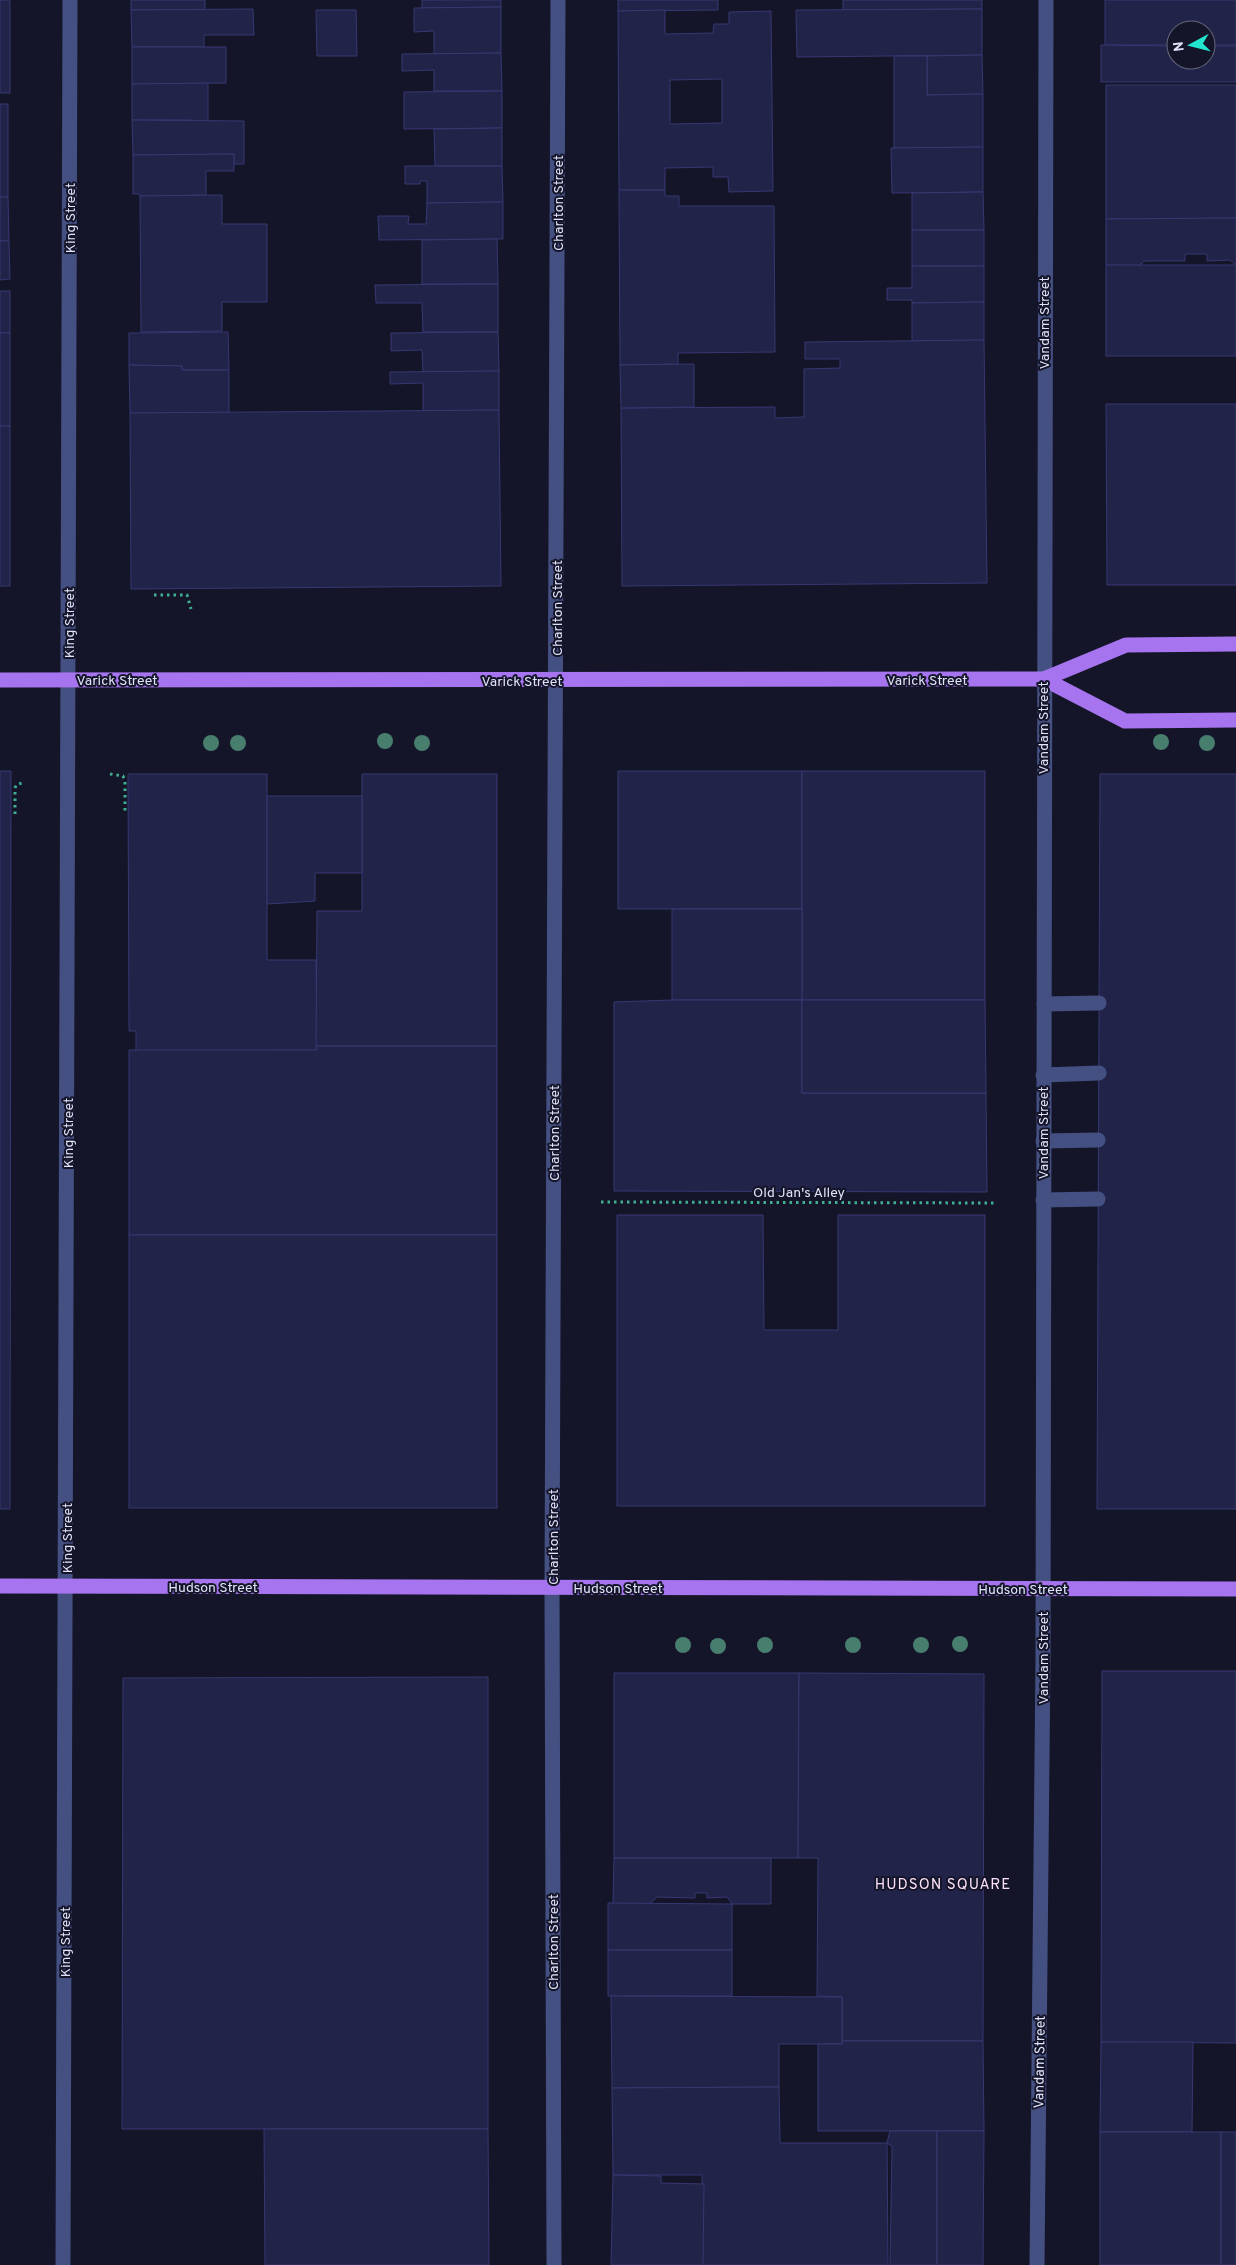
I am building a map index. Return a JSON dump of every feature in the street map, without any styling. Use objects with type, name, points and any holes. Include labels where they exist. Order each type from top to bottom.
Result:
[{"type":"main road","name":"Varick Street","points":[[0,680],[557,681],[1044,679],[1126,645],[1236,644]]},
{"type":"main road","name":"Varick Street","points":[[1044,679],[1125,721],[1236,720]]},
{"type":"main road","name":"Hudson Street","points":[[0,1586],[1236,1589]]},
{"type":"street","name":"King Street","points":[[63,2265],[70,0]]},
{"type":"street","name":"Charlton Street","points":[[554,2265],[552,1588],[557,681],[558,0]]},
{"type":"street","name":"Vandam Street","points":[[1038,2265],[1043,1589],[1046,0]]},
{"type":"street","points":[[1044,1004],[1099,1003]]},
{"type":"street","points":[[1043,1075],[1099,1074]]},
{"type":"street","points":[[1043,1141],[1098,1140]]},
{"type":"street","points":[[1043,1200],[1098,1199]]},
{"type":"path","points":[[154,595],[187,595],[191,609]]},
{"type":"path","points":[[110,774],[123,776],[125,781],[125,811]]},
{"type":"path","points":[[15,814],[15,788],[16,785],[22,783]]},
{"type":"path","name":"Old Jan's Alley","points":[[600,1202],[997,1204]]},
{"type":"building","points":[[0,0],[10,0],[10,93],[0,93]]},
{"type":"building","points":[[131,0],[205,0],[205,10],[131,10]]},
{"type":"building","points":[[422,0],[501,0],[501,7],[422,8]]},
{"type":"building","points":[[618,0],[718,0],[718,10],[618,11]]},
{"type":"building","points":[[843,0],[982,0],[982,9],[843,10]]},
{"type":"building","points":[[1105,0],[1236,0],[1236,45],[1216,45],[1216,20],[1166,20],[1166,45],[1105,45]]},
{"type":"building","points":[[501,7],[501,53],[434,54],[434,31],[414,32],[414,8]]},
{"type":"building","points":[[253,9],[254,35],[204,35],[204,47],[132,47],[131,10]]},
{"type":"building","points":[[982,9],[982,55],[797,57],[796,10]]},
{"type":"building","points":[[316,10],[356,10],[357,56],[317,56]]},
{"type":"building","points":[[665,10],[665,34],[713,33],[714,24],[729,24],[729,12],[771,11],[773,191],[729,192],[728,177],[713,177],[713,167],[665,168],[665,190],[619,190],[618,11]],"holes":[[[722,79],[722,123],[670,124],[670,80]]]},
{"type":"building","points":[[1101,45],[1166,46],[1166,70],[1216,70],[1216,46],[1236,46],[1236,82],[1101,82]]},
{"type":"building","points":[[132,47],[226,47],[226,83],[132,84]]},
{"type":"building","points":[[501,53],[502,91],[434,91],[434,70],[402,71],[402,54]]},
{"type":"building","points":[[982,55],[983,94],[927,95],[927,56]]},
{"type":"building","points":[[894,56],[927,56],[927,95],[983,94],[983,147],[894,148]]},
{"type":"building","points":[[208,83],[208,122],[191,122],[191,120],[132,120],[132,84]]},
{"type":"building","points":[[1106,85],[1236,85],[1236,218],[1106,219]]},
{"type":"building","points":[[502,91],[502,128],[404,129],[404,92]]},
{"type":"building","points":[[0,104],[8,104],[8,197],[0,197]]},
{"type":"building","points":[[132,120],[244,121],[244,164],[234,164],[234,154],[133,155]]},
{"type":"building","points":[[502,128],[502,166],[435,166],[434,129]]},
{"type":"building","points":[[983,147],[983,192],[892,193],[891,148]]},
{"type":"building","points":[[234,154],[234,171],[206,171],[206,195],[140,196],[139,194],[133,194],[133,155]]},
{"type":"building","points":[[405,166],[502,166],[503,202],[427,203],[427,181],[420,181],[420,184],[405,184]]},
{"type":"building","points":[[619,190],[665,190],[665,196],[679,196],[679,206],[774,206],[775,352],[678,353],[678,364],[620,365]]},
{"type":"building","points":[[983,192],[984,230],[912,230],[912,193]]},
{"type":"building","points":[[222,195],[222,224],[267,224],[267,302],[222,302],[222,331],[141,332],[140,196]]},
{"type":"building","points":[[0,197],[8,197],[9,241],[0,241]]},
{"type":"building","points":[[503,202],[503,239],[379,240],[378,216],[409,216],[408,224],[426,224],[427,203]]},
{"type":"building","points":[[1236,218],[1236,265],[1230,260],[1207,261],[1207,254],[1185,254],[1185,261],[1145,261],[1138,266],[1106,265],[1106,219]]},
{"type":"building","points":[[912,230],[984,230],[984,266],[912,266]]},
{"type":"building","points":[[497,239],[498,284],[422,284],[422,240]]},
{"type":"building","points":[[0,241],[9,241],[10,279],[0,280]]},
{"type":"building","points":[[1106,265],[1236,265],[1236,356],[1106,356]]},
{"type":"building","points":[[912,266],[984,266],[984,302],[912,303],[912,300],[887,300],[887,288],[912,288]]},
{"type":"building","points":[[498,284],[498,332],[423,332],[422,303],[376,303],[375,285]]},
{"type":"building","points":[[0,291],[10,291],[10,333],[0,333]]},
{"type":"building","points":[[984,302],[984,340],[912,341],[912,303]]},
{"type":"building","points":[[228,332],[229,370],[182,370],[182,366],[129,365],[129,333]]},
{"type":"building","points":[[498,332],[499,371],[423,372],[422,350],[391,351],[391,333]]},
{"type":"building","points":[[0,333],[10,333],[10,426],[0,426]]},
{"type":"building","points":[[984,340],[987,583],[622,586],[621,408],[775,407],[775,418],[804,417],[804,369],[840,368],[840,359],[805,359],[805,342]]},
{"type":"building","points":[[694,364],[694,407],[621,408],[620,365]]},
{"type":"building","points":[[129,365],[182,366],[182,370],[229,370],[229,413],[130,413]]},
{"type":"building","points":[[499,371],[499,410],[423,411],[423,383],[390,384],[390,372]]},
{"type":"building","points":[[1106,404],[1236,404],[1236,585],[1107,585]]},
{"type":"building","points":[[499,410],[501,586],[131,589],[130,413]]},
{"type":"building","points":[[0,426],[10,426],[10,586],[0,586]]},
{"type":"building","points":[[0,771],[11,771],[10,1509],[0,1509]]},
{"type":"building","points":[[618,771],[802,771],[802,909],[618,909]]},
{"type":"building","points":[[802,771],[985,771],[985,1000],[802,1000]]},
{"type":"building","points":[[128,774],[267,774],[267,960],[316,960],[317,1050],[136,1051],[136,1031],[129,1031]]},
{"type":"building","points":[[362,774],[497,774],[497,1046],[316,1046],[317,911],[362,911]]},
{"type":"building","points":[[1100,774],[1236,774],[1236,1509],[1097,1509]]},
{"type":"building","points":[[267,796],[362,796],[362,873],[315,873],[315,901],[267,904]]},
{"type":"building","points":[[672,909],[802,909],[802,1000],[672,1000]]},
{"type":"building","points":[[802,1000],[802,1093],[986,1093],[987,1192],[614,1191],[614,1002]]},
{"type":"building","points":[[802,1000],[985,1000],[986,1093],[802,1093]]},
{"type":"building","points":[[316,1046],[497,1046],[497,1235],[129,1235],[129,1050],[317,1050]]},
{"type":"building","points":[[617,1215],[763,1215],[764,1330],[838,1330],[838,1215],[985,1215],[985,1506],[617,1506]]},
{"type":"building","points":[[129,1235],[497,1235],[497,1508],[129,1508]]},
{"type":"building","points":[[1102,1671],[1236,1671],[1236,2043],[1101,2042]]},
{"type":"building","points":[[614,1673],[799,1673],[798,1858],[614,1858]]},
{"type":"building","points":[[799,1673],[984,1674],[983,2041],[842,2041],[842,1997],[817,1996],[818,1858],[798,1858]]},
{"type":"building","points":[[488,1677],[488,2129],[122,2129],[123,1678]]},
{"type":"building","points":[[614,1858],[771,1858],[771,1904],[732,1904],[727,1897],[707,1898],[707,1893],[695,1893],[695,1898],[657,1897],[650,1904],[613,1904]]},
{"type":"building","points":[[608,1903],[732,1904],[732,1950],[608,1950]]},
{"type":"building","points":[[608,1950],[732,1950],[732,1996],[608,1996]]},
{"type":"building","points":[[611,1996],[842,1997],[842,2044],[779,2044],[779,2087],[612,2088]]},
{"type":"building","points":[[842,2041],[983,2041],[984,2131],[818,2131],[818,2044],[842,2044]]},
{"type":"building","points":[[1101,2042],[1193,2042],[1192,2132],[1100,2132]]},
{"type":"building","points":[[779,2087],[780,2143],[887,2143],[888,2265],[702,2265],[702,2175],[613,2175],[612,2088]]},
{"type":"building","points":[[264,2129],[488,2129],[489,2265],[265,2265]]},
{"type":"building","points":[[890,2131],[937,2131],[937,2265],[890,2265],[892,2146],[887,2143]]},
{"type":"building","points":[[937,2131],[984,2131],[983,2265],[937,2265]]},
{"type":"building","points":[[1100,2132],[1221,2132],[1221,2265],[1100,2265]]},
{"type":"building","points":[[1221,2132],[1236,2132],[1236,2265],[1221,2265]]},
{"type":"building","points":[[613,2175],[661,2176],[661,2183],[704,2184],[703,2265],[611,2265]]},
{"type":"district","name":"HUDSON SQUARE","points":[[943,1884]]}]
